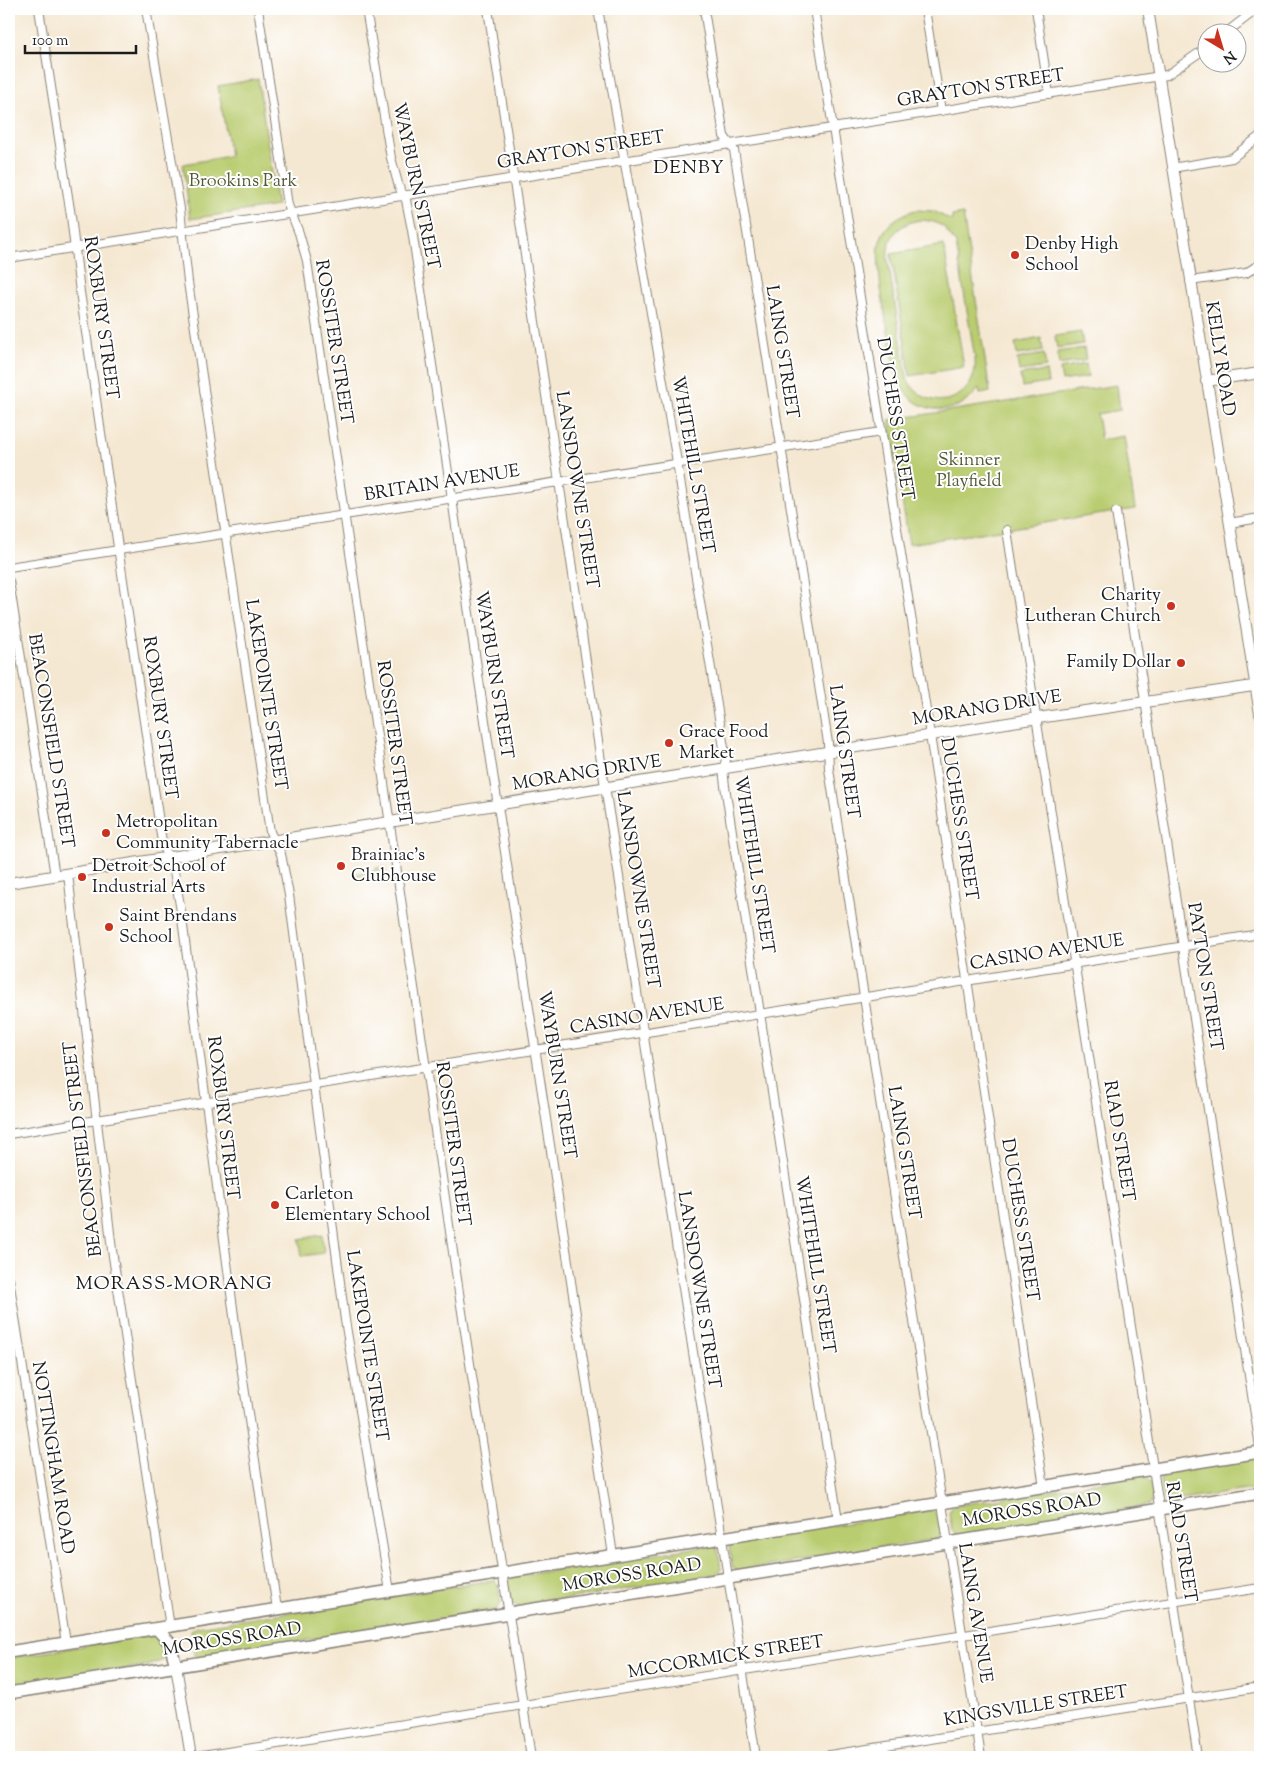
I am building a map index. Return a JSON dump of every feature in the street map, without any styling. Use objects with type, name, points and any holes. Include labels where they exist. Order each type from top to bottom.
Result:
[{"type":"main road","name":"MOROSS ROAD","points":[[9,1652],[1260,1452]]},
{"type":"main road","name":"MOROSS ROAD","points":[[9,1693],[1260,1492]]},
{"type":"main road","points":[[157,1629],[170,1643],[176,1666]]},
{"type":"street","name":"ROXBURY STREET","points":[[39,9],[160,833],[174,871],[181,911],[205,1103],[277,1609]]},
{"type":"street","name":"LAKEPOINTE STREET","points":[[146,9],[182,229],[270,832],[281,854],[289,895],[345,1320],[390,1591]]},
{"type":"street","name":"ROSSITER STREET","points":[[258,9],[288,205],[292,212],[307,261],[389,822],[531,1757]]},
{"type":"street","name":"WAYBURN STREET","points":[[366,9],[391,158],[412,230],[613,1556]]},
{"type":"street","name":"LANSDOWNE STREET","points":[[488,9],[756,1757]]},
{"type":"street","name":"WHITEHILL STREET","points":[[598,9],[677,462],[726,760],[724,769],[838,1520]]},
{"type":"street","name":"LAING STREET","points":[[704,9],[724,136],[734,150],[828,751],[942,1503]]},
{"type":"street","name":"DUCHESS STREET","points":[[814,9],[930,735],[1044,1487]]},
{"type":"street","points":[[925,9],[941,111]]},
{"type":"street","points":[[1036,9],[1049,94]]},
{"type":"street","name":"KELLY ROAD","points":[[1148,9],[1229,523],[1258,684],[1260,714]]},
{"type":"street","points":[[1240,22],[1256,9]]},
{"type":"street","name":"GRAYTON STREET","points":[[9,258],[403,194],[1167,76],[1196,56]]},
{"type":"street","points":[[1172,168],[1232,158],[1260,136]]},
{"type":"street","points":[[1190,281],[1246,273],[1260,264]]},
{"type":"street","points":[[1206,381],[1260,373]]},
{"type":"street","name":"BRITAIN AVENUE","points":[[9,567],[559,480],[881,432]]},
{"type":"street","name":"PAYTON STREET","points":[[1116,512],[1260,1447]]},
{"type":"street","points":[[1229,523],[1260,518]]},
{"type":"street","name":"RIAD STREET","points":[[1007,530],[1038,718],[1198,1757]]},
{"type":"street","name":"BEACONSFIELD STREET","points":[[9,581],[55,876]]},
{"type":"street","name":"MORANG DRIVE","points":[[9,883],[1258,684]]},
{"type":"street","name":"BEACONSFIELD STREET","points":[[68,874],[112,1250],[170,1627]]},
{"type":"street","name":"CASINO AVENUE","points":[[9,1134],[426,1069],[644,1032],[1260,934]]},
{"type":"street","name":"NOTTINGHAM ROAD","points":[[9,1278],[66,1643]]},
{"type":"street","name":"LAING AVENUE","points":[[942,1503],[982,1757]]},
{"type":"street","name":"MCCORMICK STREET","points":[[196,1757],[1260,1588]]},
{"type":"street","points":[[176,1666],[191,1757]]},
{"type":"street","name":"KINGSVILLE STREET","points":[[817,1757],[1260,1687]]},
{"type":"green space","name":"Brookins Park","points":[[258,79],[277,206],[190,219],[183,164],[230,156],[218,86]]},
{"type":"green space","points":[[916,210],[934,211],[952,221],[952,216],[963,214],[990,392],[980,394],[979,388],[969,399],[958,406],[946,409],[933,409],[921,405],[910,398],[902,387],[896,374],[887,326],[879,268],[878,252],[880,241],[889,225],[899,217]],"holes":[[[915,221],[934,222],[944,227],[956,244],[975,359],[974,374],[969,386],[960,394],[949,399],[937,400],[926,398],[915,390],[907,378],[888,261],[889,245],[901,227]]]},
{"type":"green space","points":[[944,245],[964,367],[910,376],[891,254]]},
{"type":"green space","points":[[1081,332],[1083,344],[1057,348],[1055,336]]},
{"type":"green space","points":[[1041,338],[1043,351],[1017,355],[1015,343]]},
{"type":"green space","points":[[1084,348],[1086,360],[1059,365],[1057,352]]},
{"type":"green space","points":[[1044,354],[1046,367],[1019,371],[1017,359]]},
{"type":"green space","points":[[1086,364],[1088,377],[1062,381],[1060,369]]},
{"type":"green space","points":[[1046,371],[1048,383],[1022,387],[1020,375]]},
{"type":"green space","name":"Skinner Playfield","points":[[1117,385],[1120,410],[1097,414],[1101,440],[1124,436],[1135,509],[909,544],[889,420]]},
{"type":"green space","points":[[385,867],[386,875],[357,880],[356,874],[376,871],[376,868]]},
{"type":"green space","points":[[322,1235],[324,1253],[302,1256],[299,1239]]},
{"type":"green space","points":[[1260,1457],[1260,1488],[1167,1502],[1163,1498],[1160,1479],[1163,1473]]},
{"type":"green space","points":[[1143,1475],[1150,1482],[1153,1500],[1149,1505],[958,1536],[952,1531],[949,1513],[953,1506]]},
{"type":"green space","points":[[932,1510],[938,1515],[941,1534],[937,1539],[738,1571],[732,1567],[729,1546],[733,1541]]},
{"type":"green space","points":[[712,1545],[718,1550],[721,1569],[717,1574],[518,1607],[511,1602],[508,1583],[512,1577]]},
{"type":"green space","points":[[493,1580],[498,1585],[501,1603],[496,1610],[201,1657],[194,1655],[191,1631],[197,1627]]},
{"type":"green space","points":[[144,1636],[159,1636],[161,1638],[166,1650],[164,1660],[150,1665],[9,1688],[9,1658]]},
{"type":"place","name":"Denby High School","points":[[1015,255]]},
{"type":"place","name":"Charity Lutheran Church","points":[[1171,606]]},
{"type":"place","name":"Family Dollar","points":[[1181,663]]},
{"type":"place","name":"Grace Food Market","points":[[669,743]]},
{"type":"place","name":"Metropolitan Community Tabernacle","points":[[106,833]]},
{"type":"place","name":"Brainiac's Clubhouse","points":[[341,866]]},
{"type":"place","name":"Detroit School of Industrial Arts","points":[[82,877]]},
{"type":"place","name":"Saint Brendans School","points":[[109,927]]},
{"type":"place","name":"Carleton Elementary School","points":[[275,1205]]},
{"type":"district","name":"DENBY","points":[[689,168]]},
{"type":"district","name":"MORASS-MORANG","points":[[174,1284]]}]
